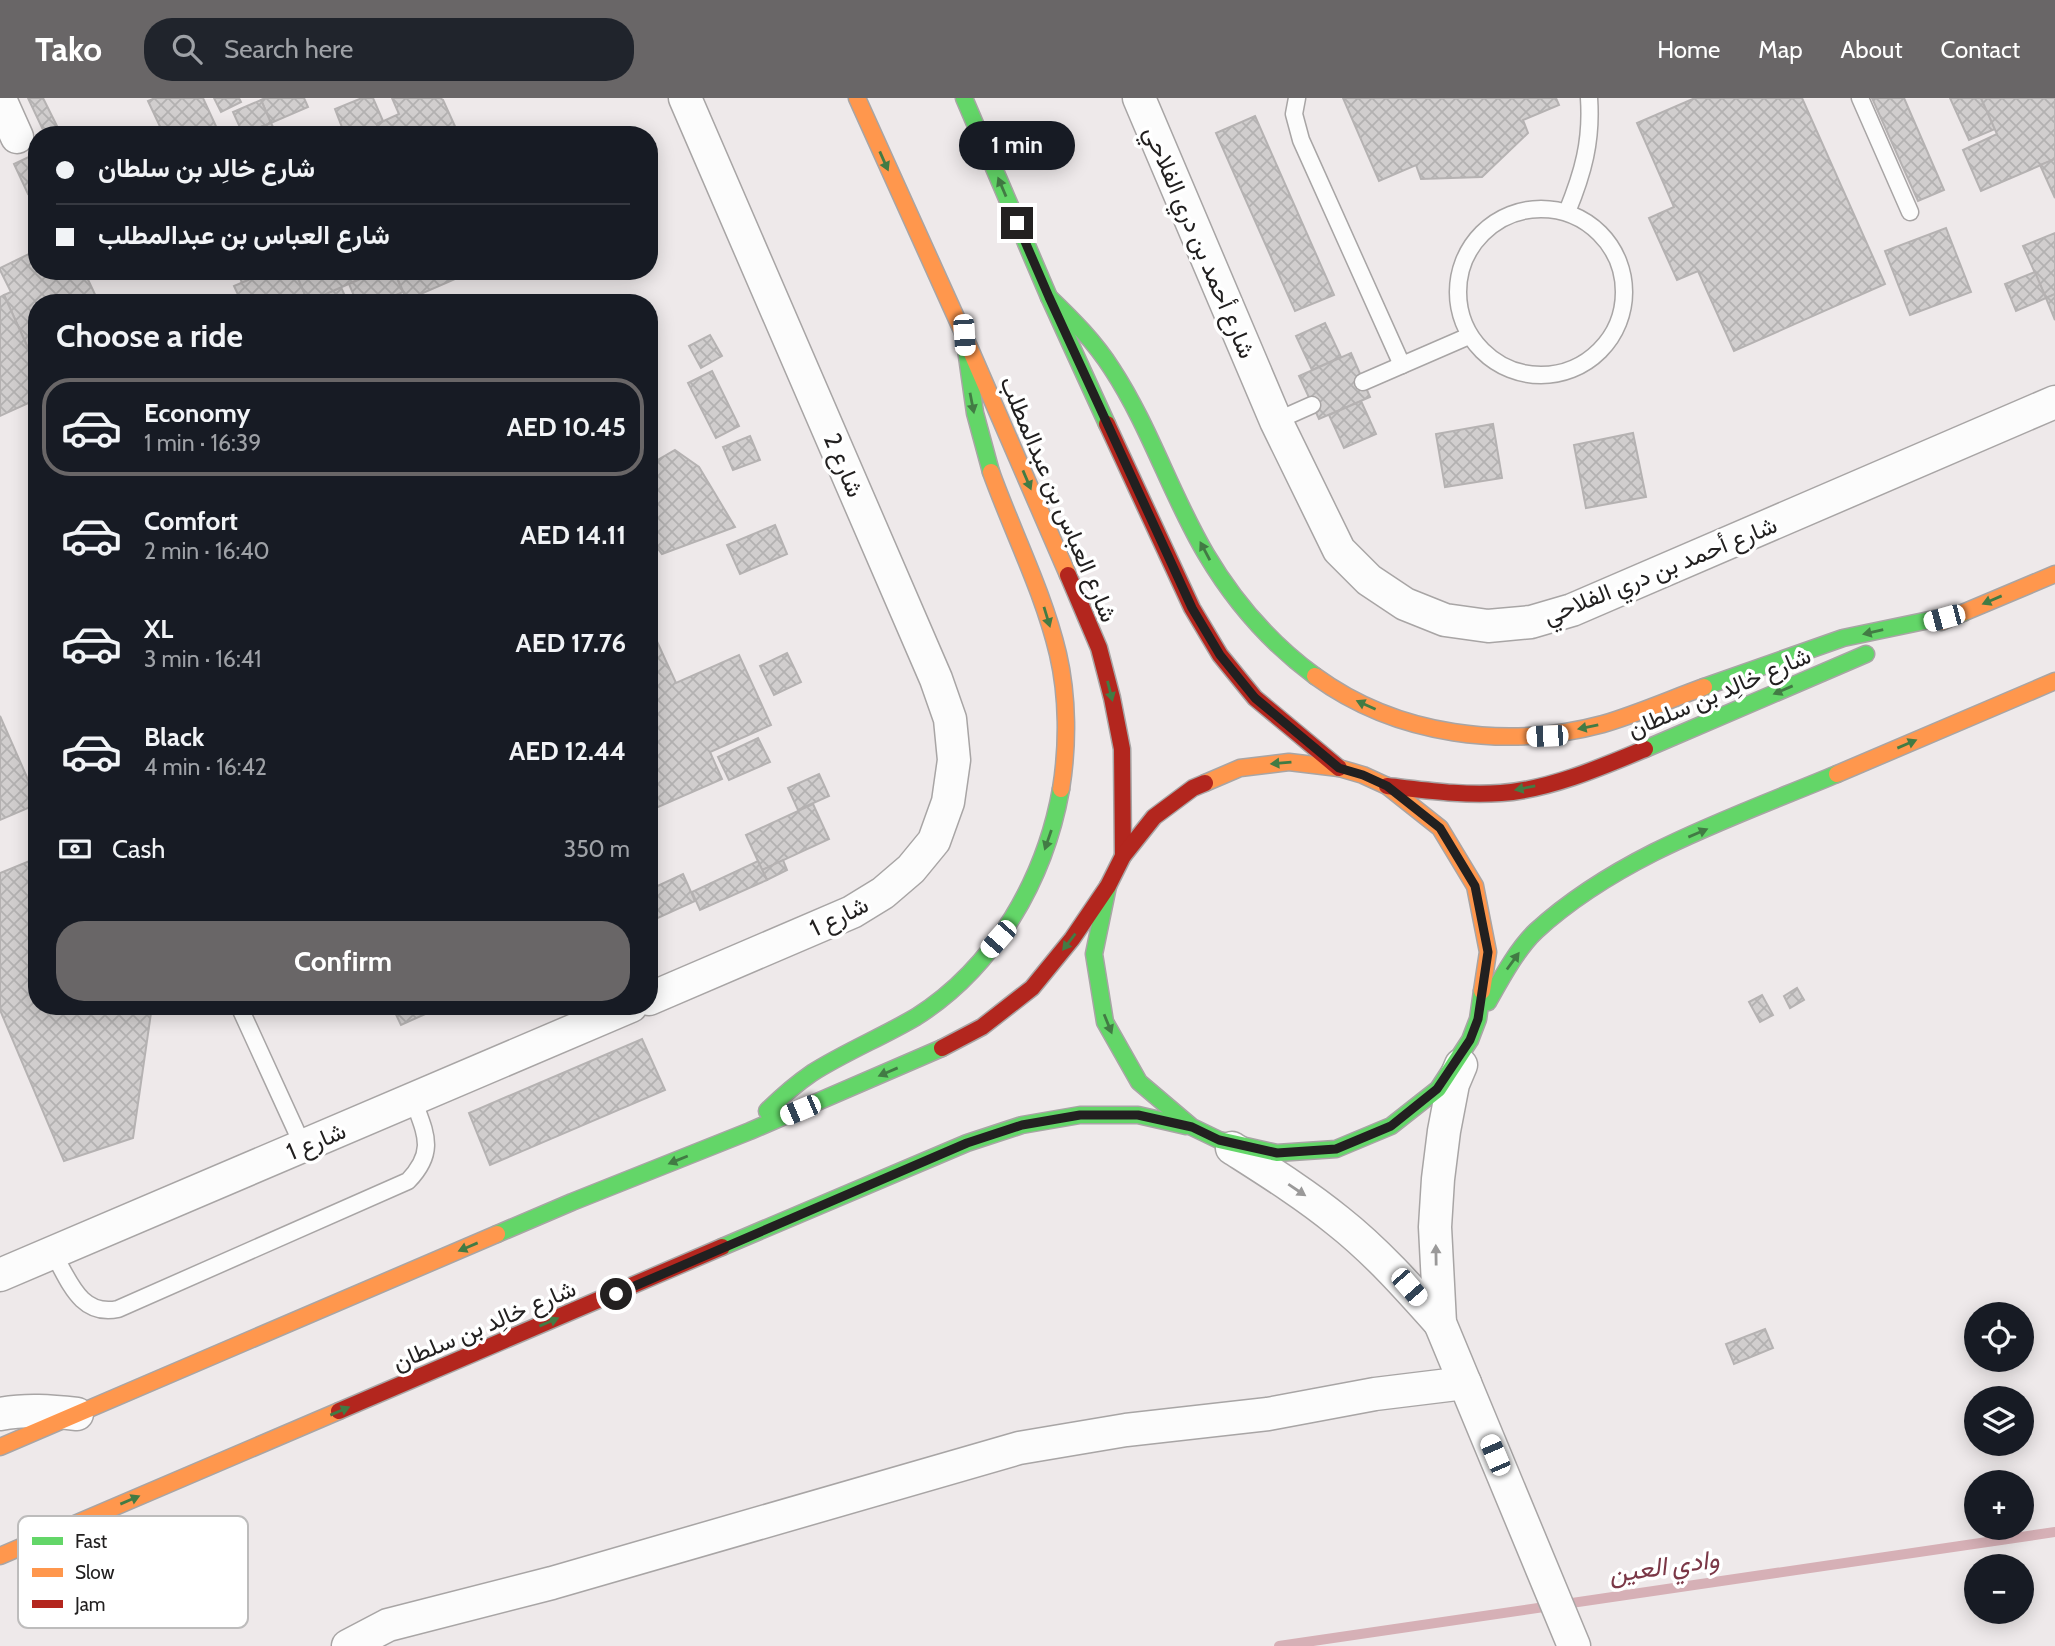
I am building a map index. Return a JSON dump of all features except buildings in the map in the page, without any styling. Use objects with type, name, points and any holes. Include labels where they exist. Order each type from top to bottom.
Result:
[{"type":"main road","name":"شارع العباس بن عبدالمطلب","points":[[857,98],[964,335],[1099,648],[1122,749],[1122,856]]},
{"type":"main road","points":[[964,98],[1049,297],[1192,608],[1220,655],[1255,698],[1339,768]]},
{"type":"main road","points":[[1049,297],[1082,330],[1111,366],[1155,447],[1205,552],[1231,596],[1264,636],[1303,669],[1347,697],[1394,718],[1444,731],[1469,734],[1495,737],[1547,736],[1598,726],[1843,638],[1963,613]]},
{"type":"main road","points":[[750,1131],[772,1106],[798,1084],[826,1065],[916,1018],[960,982],[998,939],[1029,890],[1051,836],[1063,780],[1067,723],[1061,666],[1045,611],[975,419],[964,335]]},
{"type":"main road","name":"شارع خالِد بن سلطان","points":[[1387,786],[1500,793],[1558,782],[1614,762],[2055,574]]},
{"type":"main road","points":[[1474,1030],[1508,968],[1534,933],[1617,872],[1662,848],[2055,681]]},
{"type":"main road","points":[[0,1447],[572,1202],[750,1131],[926,1056],[982,1027],[1032,988],[1072,939],[1108,886],[1122,856],[1154,817],[1193,788],[1240,768],[1289,762],[1339,768],[1363,775],[1387,786],[1440,828],[1475,886],[1488,952],[1474,1030]]},
{"type":"main road","points":[[1108,886],[1094,954],[1105,1022],[1139,1083],[1206,1133]]},
{"type":"main road","name":"شارع خالِد بن سلطان","points":[[94,1516],[967,1143],[1022,1125],[1080,1115],[1138,1115],[1277,1153],[1336,1149],[1391,1126],[1437,1089],[1474,1030]]},
{"type":"main road","name":"شارع خالِد بن سلطان","points":[[0,1556],[18,1548]]},
{"type":"street","name":"شارع 2","points":[[685,98],[931,666],[950,719],[954,760],[948,802],[933,841]]},
{"type":"street","name":"شارع أحمد بن دري الفلاحي","points":[[1139,98],[1276,421],[1339,550],[1369,580],[1405,604],[1445,620],[1488,626],[1531,622],[1572,610],[2055,401]]},
{"type":"street","points":[[0,99],[17,137]]},
{"type":"street","name":"شارع 1","points":[[658,995],[852,912],[883,894],[911,869],[933,841]]},
{"type":"street","name":"شارع 1","points":[[0,1275],[610,1015]]},
{"type":"street","points":[[1474,1030],[1453,1084],[1437,1179],[1436,1239],[1440,1323],[1574,1646]]},
{"type":"street","points":[[1206,1133],[1300,1192],[1339,1221],[1375,1253],[1440,1323]]},
{"type":"street","points":[[348,1646],[388,1625],[552,1583],[1019,1448],[1126,1430],[1268,1414],[1375,1394],[1465,1383]]},
{"type":"street","points":[[0,1414],[46,1410],[79,1414]]},
{"type":"lane","points":[[1297,98],[1294,114],[1301,140],[1402,365]]},
{"type":"lane","points":[[1567,212],[1580,181],[1588,149],[1589,98]]},
{"type":"lane","points":[[1860,98],[1910,212]]},
{"type":"lane","points":[[1533,208],[1567,212],[1595,228],[1615,253],[1625,283],[1622,316],[1607,344],[1583,365],[1552,375],[1520,373],[1491,359],[1469,335],[1458,304],[1460,271],[1475,240],[1501,218],[1533,208]]},
{"type":"lane","points":[[1363,382],[1469,335]]},
{"type":"lane","points":[[1276,421],[1312,405]]},
{"type":"lane","points":[[243,1015],[303,1146]]},
{"type":"lane","points":[[53,1253],[79,1297],[101,1310],[118,1309],[408,1181],[418,1171],[425,1157],[427,1142],[413,1099]]},
{"type":"waterway","name":"وادي العين","points":[[1279,1646],[2055,1532]]},
{"type":"traffic: fast","points":[[964,98],[1107,424]]},
{"type":"traffic: fast","points":[[1049,297],[1091,340],[1126,391],[1193,531],[1229,589],[1268,636],[1315,676]]},
{"type":"traffic: fast","points":[[964,335],[975,413],[991,472]]},
{"type":"traffic: fast","points":[[1704,687],[1843,638],[1963,613]]},
{"type":"traffic: fast","points":[[1645,749],[1866,654]]},
{"type":"traffic: fast","points":[[1488,1002],[1529,938],[1569,904],[1604,880],[1679,840],[1837,774]]},
{"type":"traffic: fast","points":[[767,1111],[812,1073],[916,1017],[944,997],[970,973],[992,947],[1029,888],[1043,856],[1061,789]]},
{"type":"traffic: fast","points":[[1108,886],[1094,954],[1105,1022],[1139,1082],[1192,1127],[1219,1140],[1277,1153],[1336,1149],[1391,1126],[1438,1089],[1470,1040],[1478,1019],[1482,991]]},
{"type":"traffic: fast","points":[[497,1234],[750,1131],[942,1048]]},
{"type":"traffic: fast","points":[[722,1247],[967,1143],[1022,1125],[1080,1115],[1138,1115],[1186,1126]]},
{"type":"traffic: slow","points":[[857,98],[1068,575]]},
{"type":"traffic: slow","points":[[991,472],[1036,585],[1058,654],[1064,687],[1066,722],[1061,789]]},
{"type":"traffic: slow","points":[[1941,622],[2055,574]]},
{"type":"traffic: slow","points":[[1315,676],[1347,696],[1381,712],[1417,724],[1491,736],[1529,736],[1603,724],[1704,687]]},
{"type":"traffic: slow","points":[[1837,774],[2055,681]]},
{"type":"traffic: slow","points":[[1205,783],[1240,768],[1289,762],[1339,768],[1387,786],[1440,828],[1475,886],[1488,952],[1482,991]]},
{"type":"traffic: slow","points":[[0,1447],[497,1234]]},
{"type":"traffic: slow","points":[[94,1516],[339,1411]]},
{"type":"traffic: slow","points":[[0,1556],[18,1548]]},
{"type":"traffic: jam","points":[[1107,424],[1192,608],[1220,655],[1255,698],[1339,768]]},
{"type":"traffic: jam","points":[[1068,575],[1099,648],[1122,749],[1123,856]]},
{"type":"traffic: jam","points":[[1387,786],[1472,794],[1519,791],[1574,777],[1645,749]]},
{"type":"traffic: jam","points":[[942,1048],[982,1027],[1032,988],[1072,939],[1108,886],[1123,856],[1154,817],[1193,788],[1205,783]]},
{"type":"traffic: jam","points":[[339,1411],[722,1247]]},
{"type":"route","points":[[616,1294],[967,1143],[1022,1125],[1080,1115],[1138,1115],[1192,1127],[1219,1140],[1277,1153],[1336,1149],[1391,1126],[1437,1089],[1470,1040],[1478,1019],[1488,952],[1475,886],[1440,828],[1387,786],[1339,768],[1255,698],[1220,655],[1192,608],[1017,223]]}]
